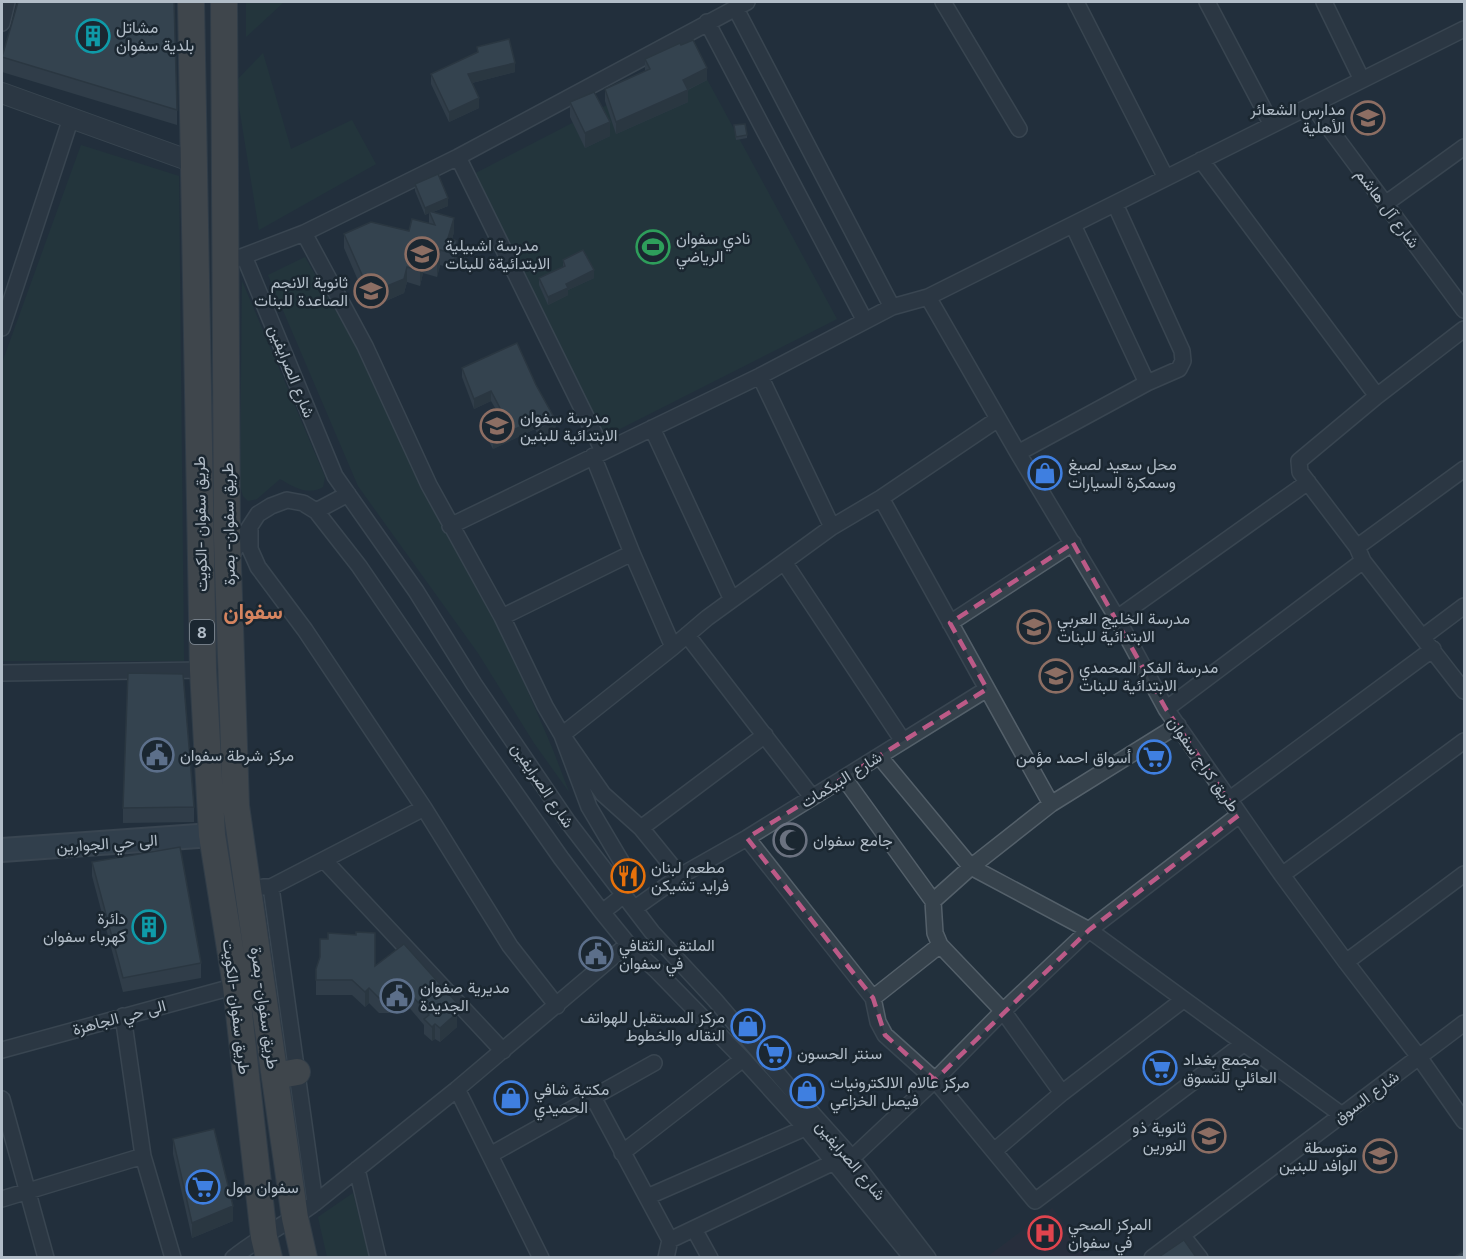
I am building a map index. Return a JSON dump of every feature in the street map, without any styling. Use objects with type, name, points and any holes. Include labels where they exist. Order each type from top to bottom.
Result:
[{"type":"highway","name":"طريق سفوان -الكويت","points":[[191,2],[201,601],[212,835],[236,986],[267,1247]]},
{"type":"highway","name":"طريق سفوان- بصرة","points":[[224,2],[235,259],[228,580],[236,806],[260,888],[305,1210],[304,1257]]},
{"type":"highway","points":[[201,575],[212,580],[228,580],[223,596],[212,595],[201,601]]},
{"type":"main road","name":"الى حي الجوارين","points":[[2,850],[212,835]]},
{"type":"street","points":[[2,23],[7,2]]},
{"type":"street","points":[[943,2],[1019,129]]},
{"type":"street","points":[[1076,2],[1166,178]]},
{"type":"street","points":[[1207,2],[1272,125]]},
{"type":"street","points":[[1324,2],[1362,80]]},
{"type":"street","points":[[235,259],[304,233],[458,157],[741,5],[892,307]]},
{"type":"street","points":[[707,22],[865,321]]},
{"type":"street","points":[[450,526],[760,376],[892,307],[928,297],[1464,29]]},
{"type":"street","points":[[2,93],[193,162]]},
{"type":"street","name":"شارع آل هاشم","points":[[1312,105],[1385,204],[1459,292],[1464,310]]},
{"type":"street","points":[[2,328],[71,117]]},
{"type":"street","points":[[1385,204],[1464,147]]},
{"type":"street","points":[[458,157],[598,454],[632,553],[673,647]]},
{"type":"street","points":[[1202,160],[1377,396]]},
{"type":"street","points":[[1018,453],[1147,383],[1179,369],[1184,361],[1182,351],[1115,204]]},
{"type":"street","points":[[1072,225],[1147,383]]},
{"type":"street","points":[[304,233],[365,346],[429,485],[502,617],[544,706],[603,794],[641,828],[680,876]]},
{"type":"street","name":"شارع الصرايفين","points":[[235,259],[335,476],[416,591],[474,684],[568,822],[652,932],[715,1000],[852,1158],[928,1257]]},
{"type":"street","name":"طريق كراج سفوان","points":[[928,297],[1018,453],[1118,618],[1166,709],[1282,875],[1419,1057],[1464,1121]]},
{"type":"street","points":[[1464,329],[1377,396],[1299,461],[1300,472],[1357,547],[1364,561],[1464,691]]},
{"type":"street","points":[[760,376],[832,527]]},
{"type":"street","points":[[562,735],[732,600],[832,527],[881,498],[998,419]]},
{"type":"street","points":[[652,428],[732,600]]},
{"type":"street","points":[[1357,547],[1464,469]]},
{"type":"street","points":[[1118,618],[1308,482]]},
{"type":"street","points":[[228,580],[234,551],[258,514],[287,500],[303,503],[316,511],[348,494]]},
{"type":"street","points":[[881,498],[1051,804]]},
{"type":"street","name":"شارع الصرايفين","points":[[316,511],[359,566],[561,858],[602,912],[628,944],[743,1059],[805,1128],[912,1257]]},
{"type":"street","points":[[250,528],[250,549],[258,567],[306,630],[424,808],[510,946],[557,1006]]},
{"type":"street","points":[[950,623],[1072,543]]},
{"type":"street","points":[[502,617],[632,553]]},
{"type":"street","points":[[1166,709],[1364,561]]},
{"type":"street","points":[[784,562],[903,741]]},
{"type":"street","points":[[1230,799],[1428,643],[1464,606]]},
{"type":"street","points":[[687,635],[812,797]]},
{"type":"street","points":[[2,673],[203,670]]},
{"type":"street","name":"شارع البيكمات","points":[[635,908],[680,876],[747,838],[987,689]]},
{"type":"street","points":[[933,901],[971,867],[1051,804],[1178,725]]},
{"type":"street","points":[[562,735],[588,807],[627,872],[628,882],[625,894],[602,912]]},
{"type":"street","points":[[641,828],[765,735]]},
{"type":"street","points":[[1282,875],[1464,741]]},
{"type":"street","points":[[879,756],[971,867],[1089,930],[1342,1115]]},
{"type":"street","points":[[844,778],[933,901],[935,933],[940,945],[1003,1011],[1062,1093]]},
{"type":"street","points":[[568,822],[603,794]]},
{"type":"street","points":[[260,888],[324,860],[424,808]]},
{"type":"street","points":[[852,1158],[1089,930],[1239,815]]},
{"type":"street","points":[[747,838],[844,958],[873,998],[878,1022],[885,1035],[935,1080],[1035,1201],[1243,1044]]},
{"type":"street","points":[[324,860],[503,1051]]},
{"type":"street","points":[[1346,962],[1464,874]]},
{"type":"street","points":[[233,1257],[249,1244],[267,1247],[305,1210],[457,1089],[628,944]]},
{"type":"street","points":[[873,998],[940,945]]},
{"type":"street","name":"الى حي الجاهزة","points":[[2,1050],[236,986]]},
{"type":"street","points":[[698,1015],[715,1000]]},
{"type":"street","points":[[994,1151],[1062,1093],[1183,1000]]},
{"type":"street","points":[[123,1016],[143,1156],[173,1257]]},
{"type":"street","name":"شارع السوق","points":[[1152,1257],[1464,1023]]},
{"type":"street","points":[[622,1153],[743,1059]]},
{"type":"street","points":[[490,1155],[654,1064]]},
{"type":"street","points":[[457,1089],[540,1257]]},
{"type":"street","points":[[593,1097],[670,1239],[666,1257]]},
{"type":"street","points":[[2,1100],[46,1257]]},
{"type":"street","points":[[647,1197],[805,1128]]},
{"type":"street","points":[[2,1199],[143,1156]]},
{"type":"street","points":[[670,1239],[834,1162]]},
{"type":"street","points":[[357,1169],[378,1257]]},
{"type":"street","points":[[694,1229],[710,1257]]},
{"type":"street","points":[[1182,1235],[1200,1257]]},
{"type":"highlighted area","points":[[1073,543],[1166,709],[1239,815],[1089,930],[935,1080],[885,1035],[873,998],[747,838],[987,689],[950,623]]},
{"type":"shaded area","name":"المركز الصحي في سفوان","points":[[1052,1208],[1090,1257],[987,1257]]},
{"type":"green space","points":[[246,2],[284,2],[246,37]]},
{"type":"green space","points":[[263,53],[291,149],[352,120],[376,164],[259,230],[235,82]]},
{"type":"green space","name":"نادي سفوان الرياضي","points":[[696,59],[837,319],[604,437],[472,175]]},
{"type":"green space","points":[[81,145],[179,176],[184,661],[2,661],[2,363]]},
{"type":"green space","points":[[305,257],[357,348],[424,487],[504,636],[569,792],[534,743],[478,653],[358,486],[268,275]]},
{"type":"green space","points":[[242,281],[325,477],[323,487],[317,490],[306,491],[280,479],[257,499],[248,501],[243,496],[240,486]]},
{"type":"green space","points":[[353,1193],[369,1257],[327,1257],[318,1217]]},
{"type":"building","name":"مشاتل بلدية سفوان","points":[[18,2],[174,2],[177,110],[2,57]]},
{"type":"building","points":[[509,39],[515,63],[468,74],[479,98],[449,112],[431,74],[478,52],[477,47]]},
{"type":"building","points":[[693,40],[707,68],[683,80],[688,90],[616,122],[605,89],[650,69],[645,59],[680,43],[681,45]]},
{"type":"building","points":[[594,92],[610,122],[585,133],[570,102]]},
{"type":"building","points":[[745,124],[747,135],[736,137],[734,125]]},
{"type":"building","points":[[438,174],[448,198],[425,208],[415,184]]},
{"type":"building","points":[[429,211],[454,218],[448,238],[457,241],[454,254],[440,250],[437,262],[423,259],[420,271],[407,267],[404,279],[370,293],[344,234],[371,222],[409,231],[412,219],[435,225]]},
{"type":"building","points":[[583,250],[594,270],[566,284],[568,288],[548,297],[539,278],[565,266],[563,260]]},
{"type":"building","points":[[517,343],[556,421],[540,429],[535,420],[493,439],[483,420],[502,412],[491,391],[474,399],[462,368]]},
{"type":"building","name":"مركز شرطة سفوان","points":[[128,673],[183,674],[194,807],[123,808]]},
{"type":"building","name":"دائرة كهرباء سفوان","points":[[180,847],[201,963],[123,978],[92,862]]},
{"type":"building","name":"مديرية صفوان الجديدة","points":[[356,932],[375,933],[375,966],[404,944],[457,1003],[453,1008],[457,1013],[440,1028],[435,1024],[432,1027],[424,1019],[429,1015],[407,990],[402,995],[398,989],[389,998],[379,998],[369,988],[365,992],[352,980],[316,980],[320,939],[328,939],[328,933],[356,935]]},
{"type":"building","name":"سفوان مول","points":[[214,1129],[233,1206],[192,1223],[173,1139]]},
{"type":"building","points":[[1184,1240],[1196,1257],[1159,1257]]},
{"type":"building","points":[[1464,1251],[1464,1257],[1454,1257]]},
{"type":"place","name":"مشاتل بلدية سفوان","points":[[93,36]]},
{"type":"place","name":"مدارس الشعائر الأهلية","points":[[1368,118]]},
{"type":"place","name":"نادي سفوان الرياضي","points":[[653,247]]},
{"type":"place","name":"مدرسة اشبيلية الابتدائيةة للبنات","points":[[422,254]]},
{"type":"place","name":"ثانوية الانجم الصاعدة للبنات","points":[[371,291]]},
{"type":"place","name":"مدرسة سفوان الابتدائية للبنين","points":[[497,426]]},
{"type":"place","name":"محل سعيد لصبغ وسمكرة السيارات","points":[[1045,473]]},
{"type":"place","name":"مدرسة الخليج العربي الابتدائية للبنات","points":[[1034,627]]},
{"type":"place","name":"مدرسة الفكر المحمدي الابتدائية للبنات","points":[[1056,676]]},
{"type":"place","name":"مركز شرطة سفوان","points":[[157,755]]},
{"type":"place","name":"أسواق احمد مؤمن","points":[[1154,757]]},
{"type":"place","name":"جامع سفوان","points":[[790,840]]},
{"type":"place","name":"مطعم لبنان فرايد تشيكن","points":[[628,876]]},
{"type":"place","name":"دائرة كهرباء سفوان","points":[[149,927]]},
{"type":"place","name":"الملتقى الثقافي في سفوان","points":[[596,954]]},
{"type":"place","name":"مديرية صفوان الجديدة","points":[[397,996]]},
{"type":"place","name":"مركز المستقبل للهواتف النقاله والخطوط","points":[[748,1026]]},
{"type":"place","name":"سنتر الحسون","points":[[774,1053]]},
{"type":"place","name":"مجمع بغداد العائلي للتسوق","points":[[1160,1068]]},
{"type":"place","name":"مركز عالام الالكترونيات فيصل الخزاعي","points":[[807,1091]]},
{"type":"place","name":"مكتبة شافي الحميدي","points":[[511,1098]]},
{"type":"place","name":"ثانوية ذو النورين","points":[[1209,1136]]},
{"type":"place","name":"متوسطة الوافد للبنين","points":[[1380,1156]]},
{"type":"place","name":"سفوان مول","points":[[203,1187]]},
{"type":"place","name":"المركز الصحي في سفوان","points":[[1045,1233]]},
{"type":"district","name":"سفوان","points":[[253,611]]}]
